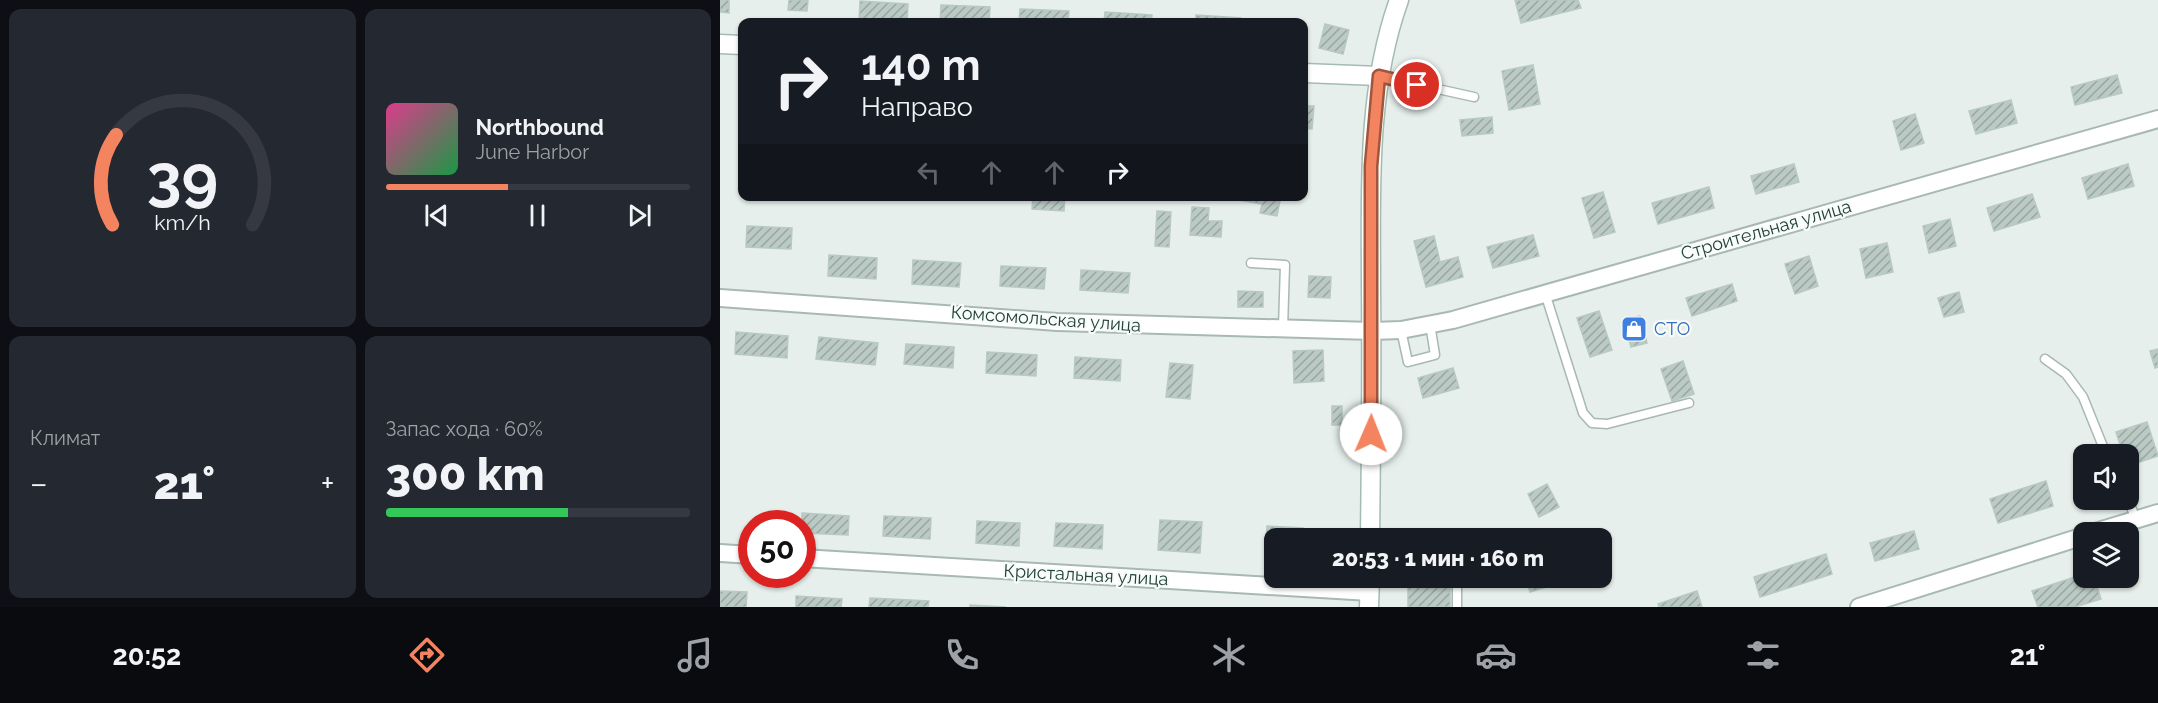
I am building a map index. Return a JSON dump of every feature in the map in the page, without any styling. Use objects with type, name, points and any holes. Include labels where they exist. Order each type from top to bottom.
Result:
[{"type":"main road","points":[[1370,528],[1371,166],[1383,47],[1399,0]]},
{"type":"main road","points":[[720,44],[738,45]]},
{"type":"main road","points":[[1308,73],[1379,76]]},
{"type":"street","name":"Строительная улица","points":[[1372,331],[1401,330],[1453,320],[2158,119]]},
{"type":"street","name":"Комсомольская улица","points":[[720,298],[1057,322],[1372,331]]},
{"type":"street","points":[[2129,522],[2158,513]]},
{"type":"street","points":[[1860,607],[2073,539]]},
{"type":"street","points":[[720,553],[738,554]]},
{"type":"street","name":"Кристальная улица","points":[[816,559],[1370,592]]},
{"type":"lane","points":[[1379,76],[1474,97]]},
{"type":"lane","points":[[1251,263],[1285,265],[1283,328]]},
{"type":"lane","points":[[1545,292],[1582,413],[1592,423],[1607,424],[1689,403]]},
{"type":"lane","points":[[1401,330],[1408,362],[1435,355],[1430,324]]},
{"type":"lane","points":[[2045,360],[2066,374],[2083,397],[2102,444]]},
{"type":"lane","points":[[2132,510],[2136,520]]},
{"type":"lane","points":[[1457,588],[1457,607]]},
{"type":"building","points":[[720,0],[729,0],[729,13],[720,12]]},
{"type":"building","points":[[789,0],[808,0],[807,11],[788,10]]},
{"type":"building","points":[[1515,0],[1578,0],[1581,8],[1521,23]]},
{"type":"building","points":[[860,1],[908,4],[907,18],[859,18]]},
{"type":"building","points":[[941,5],[990,7],[989,18],[940,18]]},
{"type":"building","points":[[1020,9],[1069,11],[1068,18],[1019,18]]},
{"type":"building","points":[[1105,12],[1152,15],[1152,18],[1104,18]]},
{"type":"building","points":[[1196,15],[1241,18],[1196,18]]},
{"type":"building","points":[[1325,24],[1349,30],[1343,54],[1319,48]]},
{"type":"building","points":[[1533,65],[1540,104],[1509,110],[1502,71]]},
{"type":"building","points":[[2117,75],[2122,93],[2075,105],[2071,87]]},
{"type":"building","points":[[2011,100],[2017,123],[1976,134],[1969,111]]},
{"type":"building","points":[[1308,106],[1314,106],[1312,129],[1308,128]]},
{"type":"building","points":[[1915,114],[1924,143],[1901,150],[1893,121]]},
{"type":"building","points":[[1492,117],[1493,133],[1462,136],[1460,120]]},
{"type":"building","points":[[1794,164],[1799,182],[1756,194],[1751,176]]},
{"type":"building","points":[[2128,164],[2134,186],[2088,199],[2082,178]]},
{"type":"building","points":[[1709,187],[1714,208],[1658,224],[1652,203]]},
{"type":"building","points":[[1603,192],[1615,232],[1594,238],[1582,198]]},
{"type":"building","points":[[2032,194],[2040,217],[1994,231],[1987,208]]},
{"type":"building","points":[[1033,201],[1065,201],[1064,211],[1032,209]]},
{"type":"building","points":[[1244,201],[1280,201],[1277,216],[1260,213],[1262,204]]},
{"type":"building","points":[[1192,207],[1209,208],[1208,221],[1222,221],[1221,237],[1190,235]]},
{"type":"building","points":[[1157,211],[1171,212],[1169,247],[1155,246]]},
{"type":"building","points":[[1950,219],[1956,246],[1929,253],[1923,226]]},
{"type":"building","points":[[747,226],[792,228],[791,249],[746,247]]},
{"type":"building","points":[[1533,235],[1539,256],[1493,268],[1487,247]]},
{"type":"building","points":[[1434,236],[1440,262],[1458,257],[1463,277],[1426,287],[1414,241]]},
{"type":"building","points":[[1887,243],[1893,272],[1866,278],[1860,249]]},
{"type":"building","points":[[829,255],[877,258],[876,279],[828,276]]},
{"type":"building","points":[[1809,256],[1818,286],[1795,294],[1785,264]]},
{"type":"building","points":[[913,260],[961,263],[959,287],[912,284]]},
{"type":"building","points":[[1001,266],[1046,268],[1044,289],[1000,286]]},
{"type":"building","points":[[1081,270],[1130,273],[1128,293],[1080,290]]},
{"type":"building","points":[[1309,276],[1331,277],[1330,298],[1308,297]]},
{"type":"building","points":[[1732,284],[1737,301],[1692,316],[1686,298]]},
{"type":"building","points":[[1238,291],[1263,292],[1263,307],[1238,307]]},
{"type":"building","points":[[1959,292],[1964,312],[1944,317],[1938,298]]},
{"type":"building","points":[[1599,311],[1612,350],[1590,357],[1577,318]]},
{"type":"building","points":[[1640,316],[1647,343],[1631,347],[1624,320]]},
{"type":"building","points":[[736,332],[788,336],[787,358],[735,354]]},
{"type":"building","points":[[819,337],[878,343],[875,365],[816,359]]},
{"type":"building","points":[[906,344],[954,347],[953,368],[904,364]]},
{"type":"building","points":[[2158,349],[2158,367],[2155,368],[2150,351]]},
{"type":"building","points":[[1323,350],[1324,381],[1294,383],[1293,351]]},
{"type":"building","points":[[987,352],[1037,355],[1036,376],[986,373]]},
{"type":"building","points":[[1075,357],[1121,360],[1120,381],[1074,378]]},
{"type":"building","points":[[1683,361],[1694,394],[1672,401],[1661,369]]},
{"type":"building","points":[[1170,363],[1193,365],[1190,399],[1166,397]]},
{"type":"building","points":[[1453,368],[1459,388],[1423,398],[1418,378]]},
{"type":"building","points":[[1332,406],[1342,406],[1342,425],[1332,425]]},
{"type":"building","points":[[2147,422],[2158,456],[2139,462],[2139,444],[2120,444],[2116,432]]},
{"type":"building","points":[[2046,481],[2053,506],[1998,523],[1990,499]]},
{"type":"building","points":[[1547,484],[1559,507],[1539,517],[1528,494]]},
{"type":"building","points":[[816,514],[849,516],[848,535],[816,534]]},
{"type":"building","points":[[884,516],[931,518],[930,539],[883,536]]},
{"type":"building","points":[[1160,520],[1202,522],[1200,553],[1158,550]]},
{"type":"building","points":[[977,521],[1020,523],[1019,546],[976,543]]},
{"type":"building","points":[[1056,523],[1103,525],[1102,549],[1054,546]]},
{"type":"building","points":[[1267,526],[1303,528],[1267,528]]},
{"type":"building","points":[[1914,531],[1919,549],[1875,561],[1870,543]]},
{"type":"building","points":[[1826,554],[1832,574],[1760,597],[1754,577]]},
{"type":"building","points":[[2073,578],[2073,588],[2097,588],[2101,599],[2075,607],[2038,607],[2032,591]]},
{"type":"building","points":[[1408,588],[1450,588],[1450,607],[1408,607]]},
{"type":"building","points":[[1529,588],[1543,588],[1530,592]]},
{"type":"building","points":[[720,591],[747,592],[746,607],[720,607]]},
{"type":"building","points":[[1697,591],[1702,607],[1659,607],[1658,604]]},
{"type":"building","points":[[796,596],[842,599],[841,607],[796,607]]},
{"type":"building","points":[[870,598],[929,601],[928,607],[869,607]]},
{"type":"building","points":[[970,605],[1006,607],[970,607]]},
{"type":"place","name":"СТО","points":[[1634,329]]},
{"type":"route","points":[[1371,434],[1371,166],[1379,76],[1417,85]]}]
